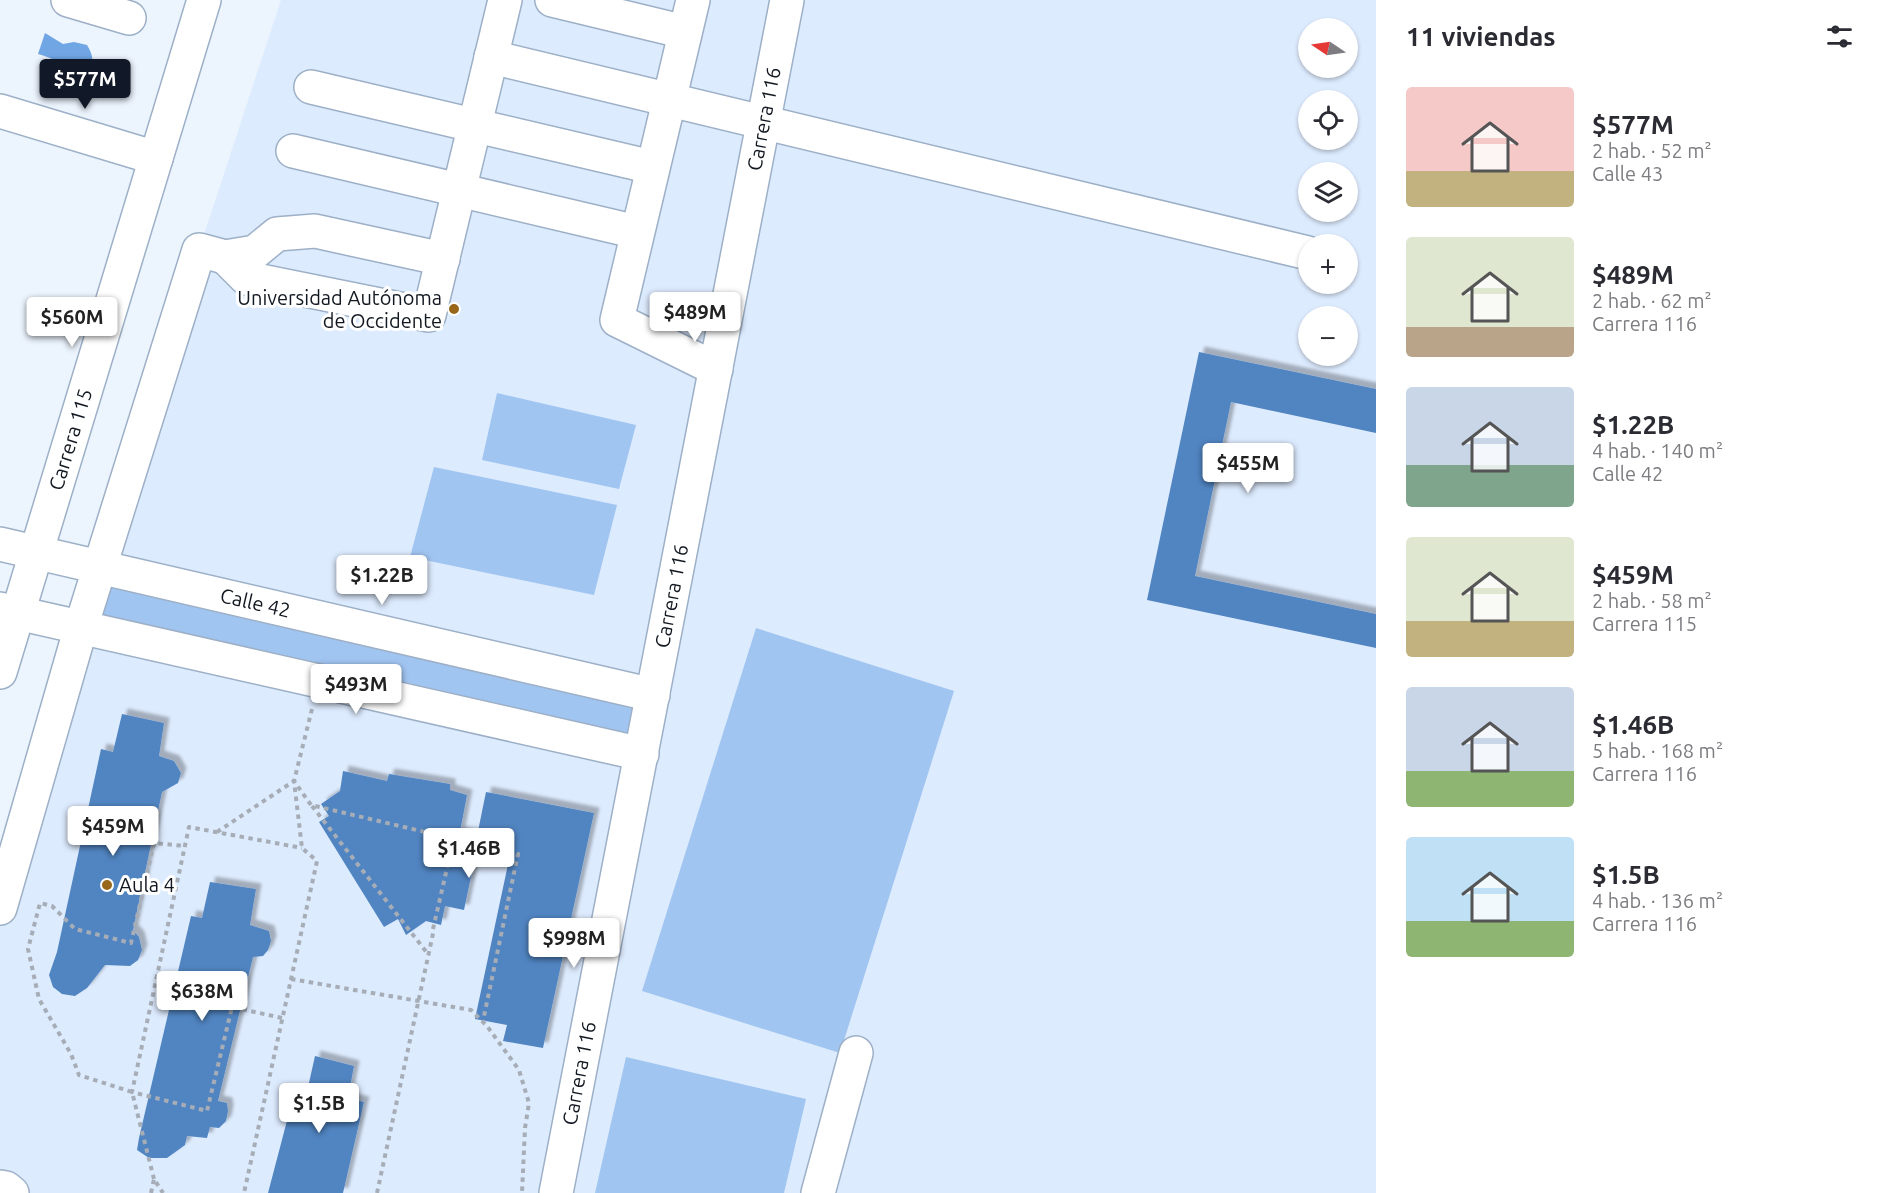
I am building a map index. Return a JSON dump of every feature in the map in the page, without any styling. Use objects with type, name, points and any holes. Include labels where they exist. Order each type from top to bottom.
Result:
[{"type":"street","points":[[68,0],[129,18]]},
{"type":"street","name":"Carrera 115","points":[[0,672],[9,611],[36,552],[204,0]]},
{"type":"street","points":[[212,254],[246,278],[429,315],[505,0]]},
{"type":"street","points":[[552,0],[685,32]]},
{"type":"street","points":[[693,0],[617,320],[716,369]]},
{"type":"street","name":"Carrera 116","points":[[556,1193],[787,0]]},
{"type":"street","points":[[491,57],[1298,251]]},
{"type":"street","points":[[311,87],[652,167]]},
{"type":"street","points":[[0,111],[156,158]]},
{"type":"street","points":[[292,151],[637,232]]},
{"type":"street","points":[[212,254],[255,252],[277,234],[315,231],[443,259]]},
{"type":"street","points":[[0,908],[99,567],[212,254]]},
{"type":"street","name":"Calle 42","points":[[0,544],[653,695]]},
{"type":"street","points":[[9,611],[642,754]]},
{"type":"street","points":[[818,1193],[856,1053]]},
{"type":"street","points":[[0,1187],[12,1193]]},
{"type":"path","points":[[302,848],[294,781],[312,707]]},
{"type":"path","points":[[294,781],[428,954]]},
{"type":"path","points":[[217,832],[294,781]]},
{"type":"path","points":[[311,805],[518,854],[483,1021]]},
{"type":"path","points":[[168,1193],[162,1191],[154,1179],[132,1092],[189,827],[302,848],[317,861],[244,1193]]},
{"type":"path","points":[[377,1193],[454,838]]},
{"type":"path","points":[[185,846],[154,843],[131,943],[75,929],[52,906],[40,903],[28,949],[39,999],[71,1054],[79,1075],[132,1092],[207,1110],[232,1007],[282,1018]]},
{"type":"path","points":[[291,979],[471,1010],[483,1021],[519,1070],[529,1103],[525,1128],[522,1193]]},
{"type":"path","points":[[151,1193],[154,1179]]},
{"type":"shaded area","points":[[281,0],[1376,0],[1376,1193],[0,1193],[0,908],[99,567]]},
{"type":"shaded area","points":[[45,33],[63,44],[74,42],[87,45],[92,58],[90,73],[73,74],[57,61],[38,54]]},
{"type":"shaded area","points":[[497,393],[636,425],[619,489],[482,460]]},
{"type":"shaded area","points":[[434,467],[617,505],[594,595],[410,557]]},
{"type":"shaded area","points":[[99,567],[653,695],[642,754],[81,627]]},
{"type":"shaded area","points":[[756,628],[954,691],[840,1053],[642,991]]},
{"type":"shaded area","points":[[626,1057],[806,1099],[784,1193],[595,1193]]},
{"type":"building","points":[[1199,352],[1376,389],[1376,433],[1231,402],[1195,576],[1376,614],[1376,648],[1147,600]]},
{"type":"building","name":"Aula 4","points":[[122,714],[164,723],[159,756],[174,761],[181,773],[178,783],[162,792],[133,930],[139,937],[142,950],[138,960],[130,966],[105,965],[87,988],[75,996],[62,994],[53,987],[49,975],[57,952],[101,749],[113,752]]},
{"type":"building","points":[[343,771],[387,781],[389,774],[450,784],[450,790],[467,795],[460,832],[477,836],[486,792],[594,813],[543,1048],[503,1041],[507,1025],[475,1019],[510,855],[477,848],[464,910],[445,906],[441,925],[426,921],[406,935],[398,919],[384,927],[319,822],[329,816],[321,804],[340,791]]},
{"type":"building","points":[[210,882],[256,889],[250,925],[269,931],[271,941],[263,956],[253,957],[218,1101],[227,1103],[226,1121],[219,1128],[210,1127],[207,1138],[187,1136],[185,1145],[167,1158],[149,1158],[137,1150],[139,1138],[191,916],[202,918]]},
{"type":"building","points":[[315,1056],[354,1066],[348,1098],[364,1102],[343,1193],[268,1193],[294,1094],[306,1096]]},
{"type":"place","name":"Universidad Autónoma de Occidente","points":[[454,309]]},
{"type":"place","name":"Aula 4","points":[[107,885]]}]
